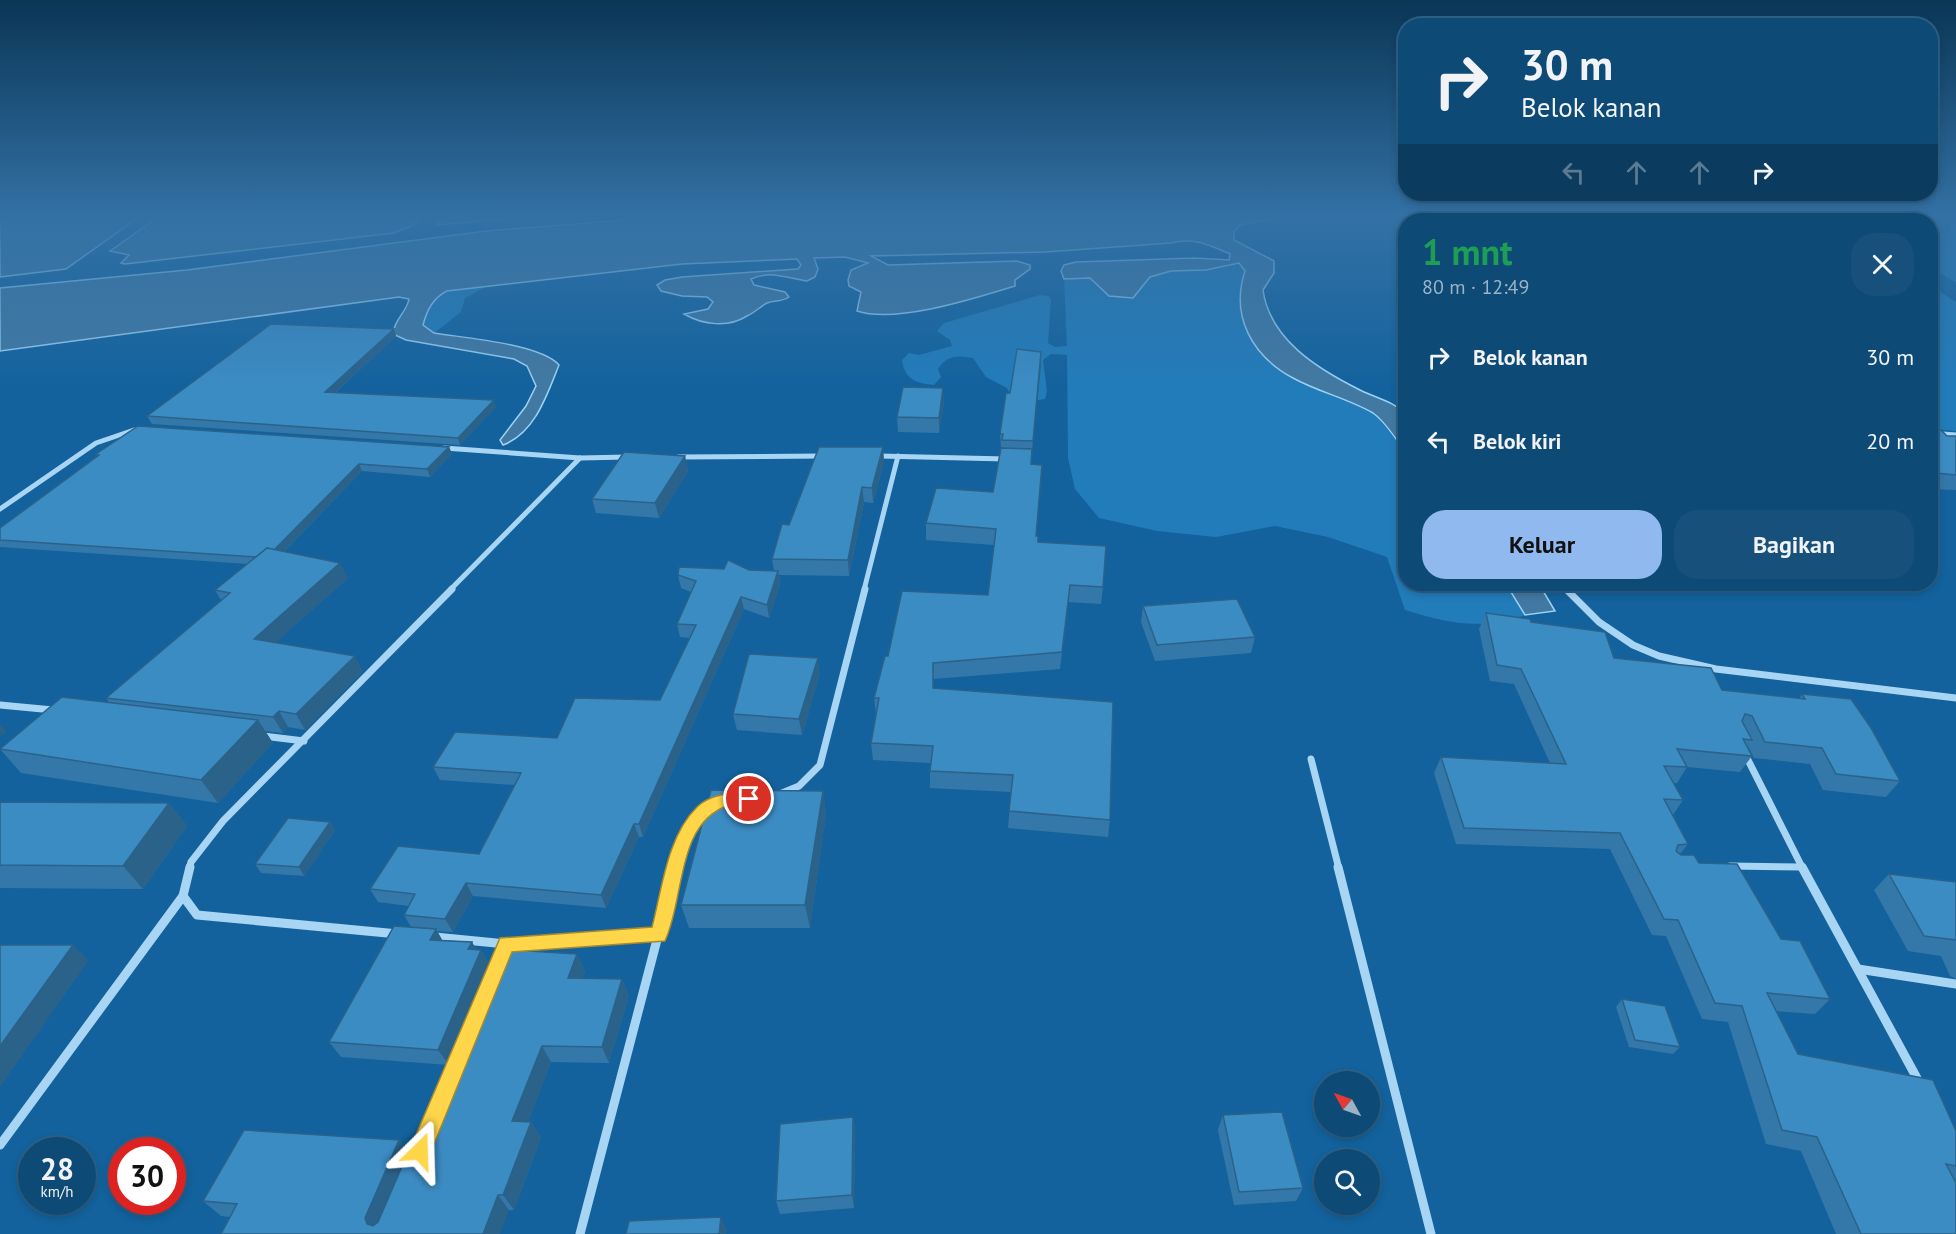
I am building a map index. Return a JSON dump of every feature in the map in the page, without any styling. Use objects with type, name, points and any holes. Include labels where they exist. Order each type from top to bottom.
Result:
[{"type":"street","points":[[0,509],[96,443],[118,434],[142,429]]},
{"type":"street","points":[[1938,434],[1956,435]]},
{"type":"street","points":[[439,448],[580,458],[639,457]]},
{"type":"street","points":[[674,457],[827,456]]},
{"type":"street","points":[[874,456],[1009,459]]},
{"type":"street","points":[[771,798],[799,786],[820,765],[898,456]]},
{"type":"street","points":[[0,1145],[183,896],[191,862],[224,821],[580,458]]},
{"type":"street","points":[[1569,591],[1599,622],[1633,645],[1659,656],[1716,669],[1956,699]]},
{"type":"street","points":[[0,705],[64,711],[55,717]]},
{"type":"street","points":[[258,735],[304,741]]},
{"type":"street","points":[[1741,745],[1802,867],[1923,1090]]},
{"type":"street","points":[[1311,759],[1431,1234]]},
{"type":"street","points":[[580,1234],[684,838],[703,811],[719,803]]},
{"type":"street","points":[[1718,866],[1802,867]]},
{"type":"street","points":[[183,896],[197,915],[411,935]]},
{"type":"street","points":[[423,936],[506,944],[659,935]]},
{"type":"street","points":[[502,955],[506,944]]},
{"type":"street","points":[[1858,969],[1956,984]]},
{"type":"shaded area","points":[[0,273],[36,273],[0,277]]},
{"type":"shaded area","points":[[160,273],[607,273],[447,291],[434,301],[429,309],[423,325],[434,333],[520,347],[550,358],[559,365],[539,412],[532,422],[524,432],[503,445],[500,440],[526,406],[536,386],[527,366],[514,359],[406,340],[393,334],[409,299],[399,297],[0,351],[0,288]]},
{"type":"shaded area","points":[[746,273],[817,273],[815,277],[807,281],[772,275],[751,279],[754,285],[785,292],[789,297],[767,303],[740,320],[724,324],[699,321],[684,314],[708,309],[713,302],[707,297],[682,296],[661,291],[657,285],[665,280]]},
{"type":"shaded area","points":[[850,273],[1025,273],[1015,280],[1015,286],[936,308],[893,314],[857,311],[861,292],[849,286]]},
{"type":"shaded area","points":[[1062,273],[1165,273],[1150,277],[1133,298],[1109,296],[1090,278],[1064,279]]},
{"type":"shaded area","points":[[1245,273],[1240,287],[1293,378],[1335,394],[1375,414],[1398,442],[1398,589],[1387,557],[1328,537],[1275,526],[1216,537],[1157,531],[1099,518],[1075,489],[1068,458],[1067,355],[1051,354],[1043,360],[1047,391],[1045,399],[1025,402],[1011,396],[1007,388],[986,377],[973,358],[957,356],[945,361],[938,369],[941,377],[934,385],[912,379],[903,367],[902,360],[909,353],[919,355],[952,346],[950,340],[937,331],[944,323],[1040,295],[1049,296],[1051,300],[1048,343],[1055,347],[1067,346],[1064,279],[1090,278],[1109,296],[1138,282],[1162,274]]},
{"type":"shaded area","points":[[1245,273],[1274,273],[1263,290],[1267,308],[1275,324],[1298,351],[1328,373],[1398,408],[1398,442],[1373,413],[1293,378],[1266,358],[1248,333],[1243,319],[1240,304]]},
{"type":"shaded area","points":[[1939,273],[1956,273],[1956,283]]},
{"type":"shaded area","points":[[488,286],[465,298],[461,312],[434,333],[423,325],[433,303],[446,292]]},
{"type":"shaded area","points":[[1938,290],[1956,302],[1956,431],[1938,430]]},
{"type":"shaded area","points":[[1399,591],[1510,591],[1525,615],[1509,620],[1479,624],[1451,622],[1405,610]]},
{"type":"shaded area","points":[[1510,591],[1543,591],[1555,611],[1525,615]]},
{"type":"building","points":[[271,324],[394,329],[325,392],[494,400],[458,438],[147,416]]},
{"type":"building","points":[[1017,349],[1041,352],[1033,441],[1002,440],[1003,434],[1000,434],[1006,393],[1010,393]]},
{"type":"building","points":[[903,387],[943,388],[939,418],[897,417]]},
{"type":"building","points":[[138,426],[449,447],[427,469],[359,464],[274,550],[267,548],[256,557],[0,540],[0,528],[99,455],[96,454]]},
{"type":"building","points":[[1938,430],[1947,436],[1956,436],[1956,475],[1938,473]]},
{"type":"building","points":[[819,447],[883,447],[872,488],[862,487],[848,560],[772,559],[782,524],[789,525]]},
{"type":"building","points":[[1001,448],[1032,449],[1031,464],[1042,465],[1036,536],[1038,536],[1038,542],[1106,546],[1103,587],[1070,585],[1062,652],[933,663],[933,688],[1113,702],[1110,820],[1009,811],[1013,775],[930,771],[933,746],[871,743],[879,698],[874,698],[885,656],[888,656],[902,591],[988,595],[996,529],[926,523],[936,488],[993,492]]},
{"type":"building","points":[[624,452],[685,456],[655,503],[592,499]]},
{"type":"building","points":[[267,548],[340,563],[254,639],[355,656],[296,714],[279,711],[273,717],[106,698],[230,593],[215,590]]},
{"type":"building","points":[[728,560],[749,570],[778,571],[767,605],[741,597],[639,824],[634,824],[601,895],[466,883],[445,919],[404,915],[415,894],[370,889],[398,846],[479,854],[521,773],[433,767],[455,732],[557,738],[575,698],[660,700],[696,625],[677,624],[696,581],[678,575],[679,567],[724,569]]},
{"type":"building","points":[[1237,599],[1255,637],[1157,645],[1143,606]]},
{"type":"building","points":[[1486,613],[1605,632],[1614,658],[1711,668],[1722,690],[1805,699],[1802,694],[1851,699],[1871,728],[1900,781],[1836,774],[1822,748],[1765,742],[1752,716],[1745,714],[1742,721],[1752,740],[1743,739],[1752,756],[1677,749],[1687,767],[1664,766],[1683,800],[1664,799],[1688,844],[1678,845],[1676,851],[1681,855],[1694,855],[1699,863],[1737,864],[1781,939],[1800,941],[1830,999],[1767,993],[1798,1054],[1933,1080],[1956,1131],[1956,1166],[1946,1164],[1956,1183],[1956,1234],[1861,1234],[1817,1137],[1782,1130],[1742,1006],[1715,1003],[1678,920],[1664,919],[1620,833],[1464,828],[1441,757],[1566,764],[1521,669],[1497,665]]},
{"type":"building","points":[[749,654],[818,658],[799,719],[733,714]]},
{"type":"building","points":[[62,697],[258,720],[201,780],[0,749]]},
{"type":"building","points":[[711,790],[823,791],[805,905],[681,905]]},
{"type":"building","points":[[0,802],[169,803],[123,866],[0,865]]},
{"type":"building","points":[[288,818],[330,822],[299,867],[255,864]]},
{"type":"building","points":[[1889,874],[1956,882],[1956,940],[1924,936]]},
{"type":"building","points":[[394,926],[436,929],[430,940],[472,942],[468,949],[481,950],[438,1050],[329,1042]]},
{"type":"building","points":[[0,945],[73,945],[0,1046]]},
{"type":"building","points":[[495,949],[577,954],[568,978],[622,979],[602,1047],[542,1046],[512,1121],[531,1122],[503,1195],[498,1195],[483,1234],[221,1234],[237,1204],[203,1201],[244,1130],[399,1140],[365,1218],[367,1224],[373,1226],[378,1222],[413,1141],[417,1141],[457,1050],[452,1050]]},
{"type":"building","points":[[1622,999],[1665,1006],[1680,1047],[1635,1040]]},
{"type":"building","points":[[1282,1112],[1303,1188],[1239,1192],[1223,1115]]},
{"type":"building","points":[[853,1117],[852,1195],[776,1201],[780,1124]]},
{"type":"building","points":[[721,1217],[719,1234],[626,1234],[629,1221]]},
{"type":"route","points":[[420,1151],[506,944],[659,935],[684,838],[703,811],[727,799],[749,799]]}]
